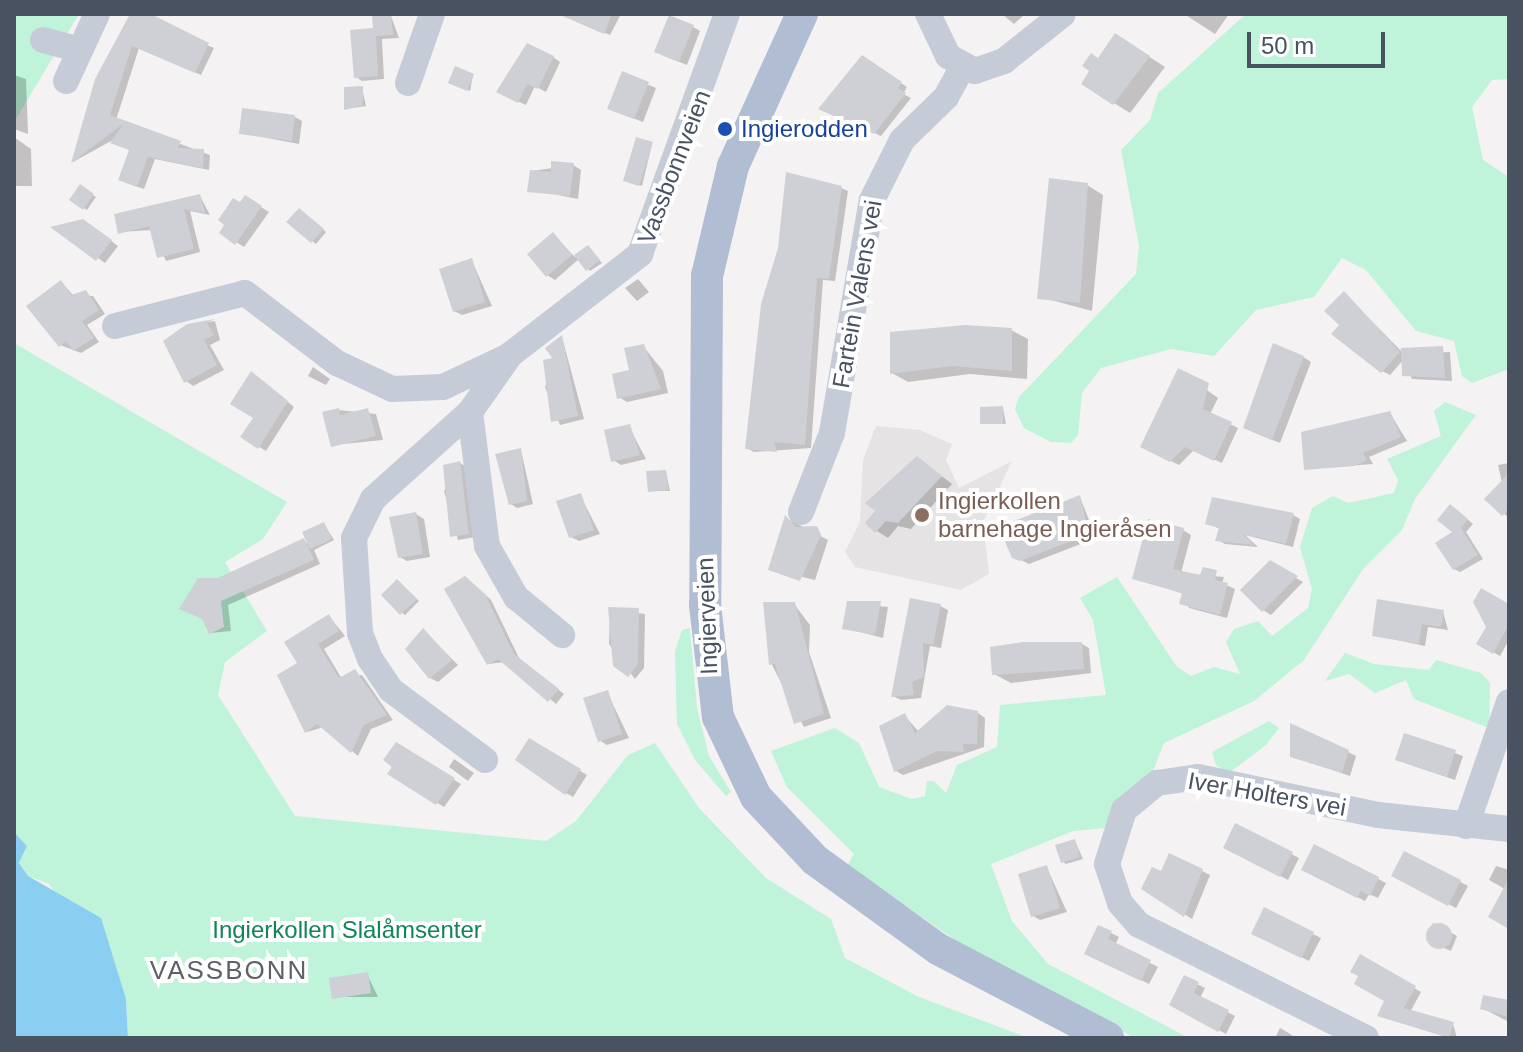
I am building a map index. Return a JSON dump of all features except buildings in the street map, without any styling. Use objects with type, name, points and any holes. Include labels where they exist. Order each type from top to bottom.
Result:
[{"type":"main road","name":"Ingierveien","points":[[802,14],[733,166],[707,276],[705,605],[718,717],[756,797],[815,860],[938,949],[1108,1038]]},
{"type":"street","points":[[66,81],[77,49],[97,14]]},
{"type":"street","points":[[408,83],[432,14]]},
{"type":"street","name":"Vassbonnveien","points":[[115,326],[245,293],[358,376],[403,391],[443,387],[510,355],[648,243],[727,14]]},
{"type":"street","points":[[928,14],[943,48],[962,68],[996,66],[1063,14]]},
{"type":"street","points":[[43,40],[77,49]]},
{"type":"street","name":"Fartein Valens vei","points":[[801,512],[832,433],[872,200],[902,140],[946,97],[962,68]]},
{"type":"street","name":"Vassbonnveien","points":[[485,760],[391,690],[360,633],[353,576],[361,515],[470,412],[510,355]]},
{"type":"street","points":[[470,412],[487,546],[516,597],[562,635]]},
{"type":"street","points":[[1466,826],[1509,702]]},
{"type":"street","name":"Iver Holters vei","points":[[1366,1038],[1139,925],[1109,876],[1113,830],[1140,795],[1183,776],[1466,826],[1509,829]]},
{"type":"shaded area","name":"Ingierkollen barnehage Ingieråsen","points":[[876,426],[920,430],[952,444],[946,460],[959,488],[1012,461],[983,522],[989,574],[961,590],[855,567],[845,552],[860,522],[863,460]]},
{"type":"green space","points":[[14,14],[79,14],[14,122]]},
{"type":"green space","points":[[1246,14],[1509,14],[1509,79],[1492,80],[1472,107],[1483,160],[1509,177],[1509,369],[1472,383],[1462,376],[1454,341],[1416,331],[1366,270],[1342,258],[1314,297],[1256,310],[1214,356],[1171,349],[1101,368],[1082,393],[1078,435],[1071,443],[1051,442],[1024,428],[1015,409],[1019,397],[1136,274],[1139,246],[1121,150],[1150,120],[1158,93]]},
{"type":"green space","name":"Ingierkollen Slalåmsenter","points":[[14,343],[287,502],[263,539],[225,562],[267,631],[225,662],[218,695],[295,816],[546,841],[576,821],[628,755],[655,743],[699,808],[766,878],[831,919],[845,958],[919,997],[1029,1038],[128,1038],[126,999],[49,884],[28,876],[19,863],[27,846],[14,832]]},
{"type":"green space","points":[[1445,402],[1476,415],[1415,499],[1402,530],[1363,569],[1304,660],[1254,701],[1164,743],[1149,781],[1106,828],[1073,831],[991,864],[1012,921],[1048,964],[1189,1038],[1135,1038],[973,952],[847,866],[854,854],[787,787],[771,751],[835,728],[859,743],[879,787],[912,799],[925,796],[927,781],[934,781],[946,793],[957,765],[997,747],[1000,705],[1106,695],[1093,620],[1080,598],[1117,577],[1177,667],[1191,676],[1214,667],[1240,674],[1226,642],[1234,629],[1258,621],[1272,636],[1308,608],[1312,589],[1300,547],[1312,508],[1333,496],[1348,503],[1394,493],[1398,480],[1387,459],[1441,436],[1434,411]]},
{"type":"green space","points":[[690,628],[697,708],[709,756],[731,792],[726,796],[695,760],[677,724],[675,651],[682,630]]},
{"type":"green space","points":[[1345,653],[1374,664],[1429,670],[1436,660],[1481,673],[1490,683],[1489,728],[1414,699],[1406,680],[1375,693],[1349,674],[1325,681]]},
{"type":"green space","points":[[1269,721],[1279,728],[1266,745],[1229,773],[1216,765],[1212,752]]},
{"type":"water","points":[[14,832],[27,846],[19,863],[28,876],[101,918],[126,999],[128,1038],[14,1038]]},
{"type":"place","name":"Ingierodden","points":[[725,129]]},
{"type":"place","name":"Ingierkollen barnehage Ingieråsen","points":[[922,515]]},
{"type":"district","name":"VASSBONN","points":[[229,971]]}]
